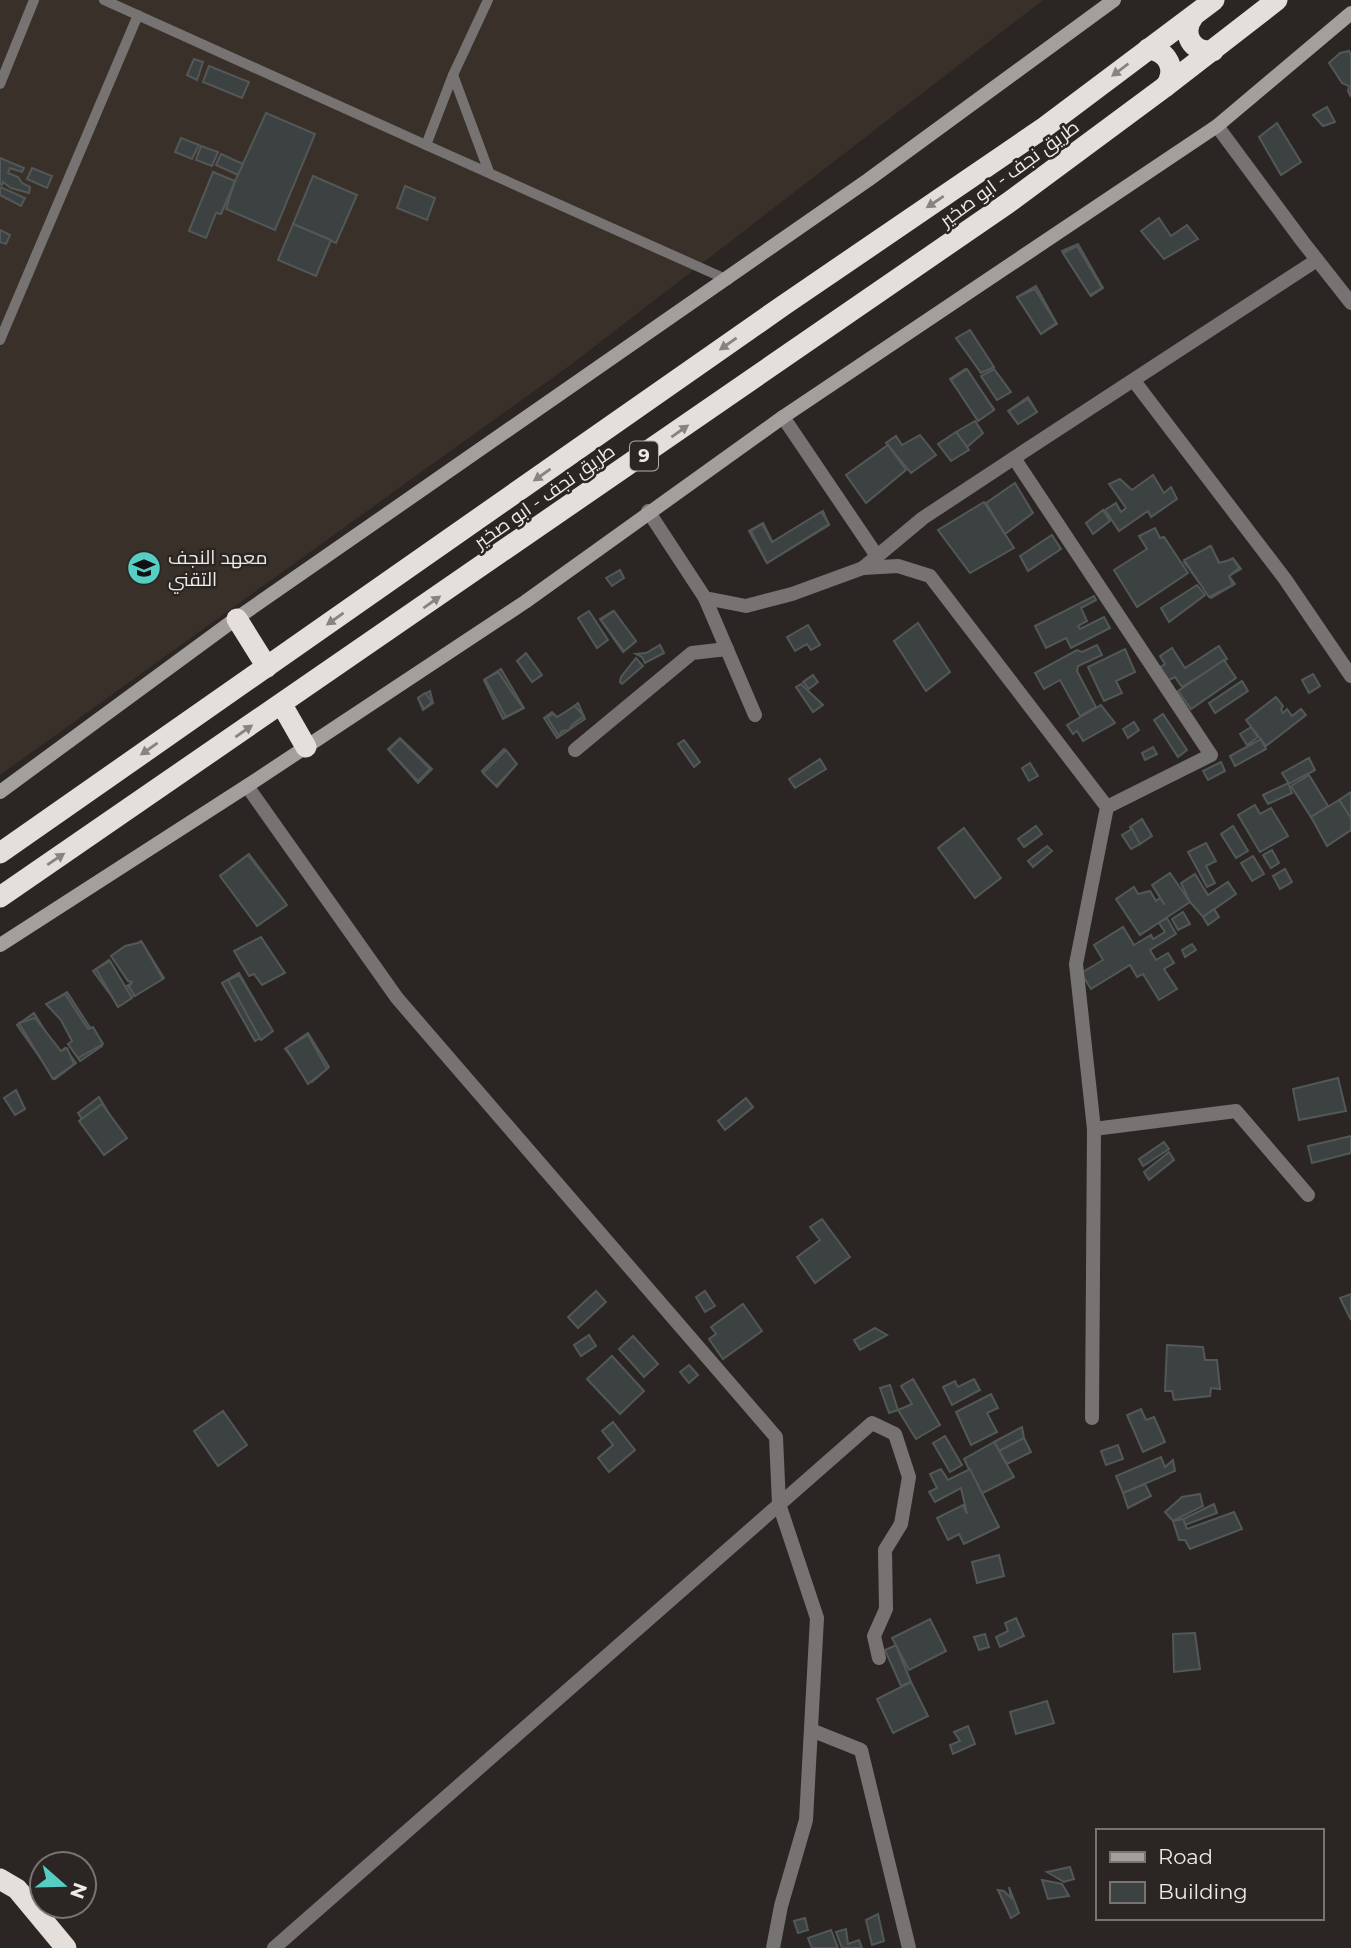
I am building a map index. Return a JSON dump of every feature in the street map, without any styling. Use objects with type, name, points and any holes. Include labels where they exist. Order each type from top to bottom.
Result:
[{"type":"highway","name":"طريق نجف - ابو صخير","points":[[0,853],[784,305],[1045,127],[1214,0]]},
{"type":"highway","name":"طريق نجف - ابو صخير","points":[[0,897],[1008,203],[1167,86],[1277,0]]},
{"type":"highway","points":[[1193,17],[1187,29],[1190,42],[1200,50],[1213,51]]},
{"type":"highway","points":[[1148,49],[1160,52],[1169,62],[1171,75],[1167,86]]},
{"type":"highway","points":[[237,619],[267,667]]},
{"type":"highway","points":[[282,705],[306,747]]},
{"type":"highway","points":[[0,1879],[17,1889],[66,1948]]},
{"type":"main road","points":[[0,792],[237,619],[868,180],[1114,0]]},
{"type":"main road","points":[[0,945],[525,602],[783,417],[1217,125],[1351,13]]},
{"type":"street","points":[[1217,125],[1351,303]]},
{"type":"street","points":[[863,568],[923,518],[1317,260]]},
{"type":"street","points":[[1134,381],[1285,579],[1351,676]]},
{"type":"street","points":[[783,417],[877,556]]},
{"type":"street","points":[[1014,458],[1211,755],[1107,807]]},
{"type":"street","points":[[649,511],[705,598],[755,715]]},
{"type":"street","points":[[705,598],[746,606],[792,594],[863,568],[898,566],[930,576],[1107,807],[1076,964],[1094,1129],[1092,1418]]},
{"type":"street","points":[[575,750],[692,653],[727,649]]},
{"type":"street","points":[[247,786],[397,998],[776,1437],[779,1504],[817,1618],[806,1819],[781,1906],[773,1948]]},
{"type":"street","points":[[1094,1129],[1236,1111],[1308,1195]]},
{"type":"street","points":[[274,1948],[872,1423],[895,1434],[909,1477],[901,1524],[885,1550],[886,1609],[874,1636],[879,1658]]},
{"type":"street","points":[[811,1730],[860,1750],[909,1948]]},
{"type":"lane","points":[[0,84],[34,0]]},
{"type":"lane","points":[[104,0],[728,279]]},
{"type":"lane","points":[[426,145],[453,75],[488,0]]},
{"type":"lane","points":[[0,340],[138,15]]},
{"type":"lane","points":[[453,75],[489,172]]},
{"type":"shaded area","name":"معهد النجف التقني","points":[[0,0],[1043,0],[577,360],[0,775]]},
{"type":"building","points":[[1349,51],[1351,97],[1349,86],[1342,83],[1329,63],[1340,53]]},
{"type":"building","points":[[194,59],[203,62],[197,80],[187,75]]},
{"type":"building","points":[[209,66],[249,82],[242,98],[203,82]]},
{"type":"building","points":[[1327,107],[1335,122],[1323,126],[1313,115]]},
{"type":"building","points":[[266,113],[315,134],[275,230],[226,209],[235,181]]},
{"type":"building","points":[[1277,123],[1301,162],[1281,175],[1259,137]]},
{"type":"building","points":[[181,138],[199,145],[192,159],[175,152]]},
{"type":"building","points":[[201,146],[218,152],[212,166],[196,160]]},
{"type":"building","points":[[221,154],[243,164],[238,175],[216,165]]},
{"type":"building","points":[[0,158],[24,168],[22,172],[10,168],[8,173],[30,187],[29,193],[11,188],[3,182],[0,184]]},
{"type":"building","points":[[32,168],[52,176],[47,188],[27,179]]},
{"type":"building","points":[[213,172],[235,181],[221,214],[216,213],[206,238],[189,231]]},
{"type":"building","points":[[313,176],[357,195],[336,243],[293,224]]},
{"type":"building","points":[[405,186],[435,198],[427,220],[397,208]]},
{"type":"building","points":[[0,187],[25,198],[21,206],[0,195]]},
{"type":"building","points":[[1159,218],[1171,236],[1187,225],[1198,239],[1164,259],[1141,231]]},
{"type":"building","points":[[293,224],[331,240],[316,276],[278,260]]},
{"type":"building","points":[[0,230],[10,235],[6,244],[0,242]]},
{"type":"building","points":[[1078,244],[1103,288],[1091,296],[1062,251]]},
{"type":"building","points":[[1077,246],[1102,288],[1090,295],[1063,253]]},
{"type":"building","points":[[1036,286],[1057,324],[1041,334],[1017,297]]},
{"type":"building","points":[[1035,289],[1056,323],[1041,334],[1017,297]]},
{"type":"building","points":[[970,330],[994,367],[981,373],[956,338]]},
{"type":"building","points":[[965,369],[994,409],[978,418],[950,379]]},
{"type":"building","points":[[967,369],[994,410],[978,421],[951,380]]},
{"type":"building","points":[[994,369],[1011,392],[997,400],[981,376]]},
{"type":"building","points":[[1028,397],[1037,412],[1018,424],[1008,411]]},
{"type":"building","points":[[1028,399],[1037,412],[1018,424],[1009,411]]},
{"type":"building","points":[[975,421],[983,433],[967,447],[956,432]]},
{"type":"building","points":[[956,432],[969,450],[951,461],[938,444]]},
{"type":"building","points":[[920,435],[936,455],[911,473],[886,443],[896,436],[902,445]]},
{"type":"building","points":[[888,445],[906,470],[866,503],[846,475]]},
{"type":"building","points":[[1153,475],[1164,493],[1171,487],[1177,499],[1151,517],[1148,511],[1119,531],[1105,510],[1116,503],[1121,512],[1126,508],[1109,484],[1120,479],[1132,490]]},
{"type":"building","points":[[1015,483],[1033,513],[1005,534],[986,503]]},
{"type":"building","points":[[984,502],[1014,548],[970,573],[938,530]]},
{"type":"building","points":[[1103,510],[1110,521],[1093,534],[1086,523]]},
{"type":"building","points":[[823,511],[829,525],[767,563],[749,531],[763,523],[773,543]]},
{"type":"building","points":[[821,512],[829,524],[767,563],[751,531],[762,524],[772,542]]},
{"type":"building","points":[[1155,528],[1188,573],[1137,607],[1114,570],[1147,549],[1139,536]]},
{"type":"building","points":[[1052,535],[1061,549],[1028,571],[1020,556]]},
{"type":"building","points":[[1210,546],[1219,562],[1214,568],[1233,558],[1241,569],[1229,576],[1235,584],[1211,598],[1184,562]]},
{"type":"building","points":[[1211,546],[1219,563],[1233,559],[1239,568],[1229,576],[1233,585],[1209,597],[1184,560]]},
{"type":"building","points":[[620,570],[624,578],[612,586],[606,578]]},
{"type":"building","points":[[1197,585],[1205,595],[1169,622],[1161,608]]},
{"type":"building","points":[[1094,596],[1096,600],[1081,608],[1087,621],[1078,626],[1080,629],[1104,617],[1110,628],[1071,648],[1066,638],[1046,648],[1035,626]]},
{"type":"building","points":[[589,611],[608,640],[597,648],[578,618]]},
{"type":"building","points":[[613,611],[635,642],[623,652],[600,619]]},
{"type":"building","points":[[614,611],[636,641],[624,651],[601,620]]},
{"type":"building","points":[[918,623],[950,672],[926,691],[894,641]]},
{"type":"building","points":[[808,625],[820,645],[811,650],[807,644],[795,651],[787,637]]},
{"type":"building","points":[[660,645],[664,653],[645,663],[642,657],[636,654],[646,653]]},
{"type":"building","points":[[1097,645],[1102,655],[1078,666],[1077,671],[1096,707],[1080,716],[1060,680],[1044,689],[1035,673],[1077,650],[1082,652]]},
{"type":"building","points":[[1219,646],[1227,659],[1182,687],[1175,677],[1167,681],[1159,668],[1165,664],[1160,656],[1172,648],[1185,668]]},
{"type":"building","points":[[1125,649],[1135,672],[1116,681],[1122,693],[1104,701],[1088,667]]},
{"type":"building","points":[[526,653],[542,675],[532,682],[517,661]]},
{"type":"building","points":[[636,658],[643,666],[622,684],[621,677]]},
{"type":"building","points":[[1224,660],[1236,678],[1191,709],[1178,691]]},
{"type":"building","points":[[501,669],[524,708],[503,719],[484,680]]},
{"type":"building","points":[[498,672],[523,708],[506,717],[485,679]]},
{"type":"building","points":[[1313,674],[1320,686],[1309,693],[1302,680]]},
{"type":"building","points":[[813,675],[818,682],[809,689],[803,682]]},
{"type":"building","points":[[1242,681],[1248,691],[1215,713],[1209,703]]},
{"type":"building","points":[[801,684],[823,705],[813,712],[796,687]]},
{"type":"building","points":[[430,691],[433,703],[423,710],[418,698]]},
{"type":"building","points":[[425,693],[432,702],[424,709],[418,698]]},
{"type":"building","points":[[1276,697],[1283,706],[1283,713],[1287,709],[1292,716],[1301,709],[1306,715],[1266,746],[1246,720]]},
{"type":"building","points":[[578,703],[585,719],[557,738],[544,718],[552,712],[558,718]]},
{"type":"building","points":[[1101,705],[1115,723],[1083,741],[1077,731],[1073,734],[1067,725]]},
{"type":"building","points":[[575,706],[584,716],[559,736],[547,717],[553,714],[557,717]]},
{"type":"building","points":[[1163,714],[1187,750],[1178,757],[1154,720]]},
{"type":"building","points":[[1134,722],[1139,730],[1128,738],[1123,729]]},
{"type":"building","points":[[1251,727],[1258,737],[1247,745],[1240,734]]},
{"type":"building","points":[[400,738],[432,769],[418,783],[388,749]]},
{"type":"building","points":[[400,739],[430,769],[418,781],[389,750]]},
{"type":"building","points":[[1261,739],[1266,749],[1235,766],[1230,756]]},
{"type":"building","points":[[684,740],[700,762],[694,767],[678,744]]},
{"type":"building","points":[[1153,747],[1157,754],[1145,760],[1142,753]]},
{"type":"building","points":[[504,749],[516,765],[497,787],[482,771]]},
{"type":"building","points":[[506,750],[517,764],[496,786],[483,773]]},
{"type":"building","points":[[1309,758],[1315,770],[1289,784],[1282,773]]},
{"type":"building","points":[[820,759],[826,769],[795,788],[789,779]]},
{"type":"building","points":[[1221,762],[1225,771],[1208,780],[1203,771]]},
{"type":"building","points":[[1030,763],[1038,776],[1029,781],[1022,768]]},
{"type":"building","points":[[1309,775],[1328,806],[1311,817],[1291,786]]},
{"type":"building","points":[[1288,783],[1292,793],[1268,804],[1263,795]]},
{"type":"building","points":[[1351,792],[1351,818],[1339,800]]},
{"type":"building","points":[[1339,800],[1351,818],[1351,830],[1327,846],[1311,817]]},
{"type":"building","points":[[1255,805],[1260,814],[1271,808],[1288,836],[1260,852],[1238,815]]},
{"type":"building","points":[[1142,819],[1152,836],[1140,844],[1130,827]]},
{"type":"building","points":[[1036,826],[1042,834],[1024,847],[1018,839]]},
{"type":"building","points":[[1233,826],[1248,851],[1236,858],[1221,834]]},
{"type":"building","points":[[964,828],[1001,878],[975,898],[938,848]]},
{"type":"building","points":[[1132,829],[1140,844],[1131,849],[1122,835]]},
{"type":"building","points":[[1206,843],[1216,861],[1206,866],[1215,883],[1207,887],[1188,852]]},
{"type":"building","points":[[1047,846],[1052,851],[1033,867],[1028,861]]},
{"type":"building","points":[[1272,850],[1279,863],[1271,868],[1263,855]]},
{"type":"building","points":[[249,854],[285,902],[257,923],[221,875]]},
{"type":"building","points":[[248,855],[287,905],[257,926],[220,876]]},
{"type":"building","points":[[1253,856],[1264,874],[1252,881],[1241,863]]},
{"type":"building","points":[[1285,869],[1292,882],[1280,889],[1273,876]]},
{"type":"building","points":[[1170,873],[1190,902],[1140,935],[1116,899],[1134,887],[1138,894],[1150,891],[1156,901],[1160,898],[1165,905],[1152,885]]},
{"type":"building","points":[[1195,874],[1208,895],[1228,882],[1236,894],[1203,917],[1190,902],[1181,883]]},
{"type":"building","points":[[1214,909],[1219,917],[1208,925],[1203,917]]},
{"type":"building","points":[[1183,912],[1190,924],[1178,930],[1172,919]]},
{"type":"building","points":[[1167,918],[1176,934],[1150,950],[1156,960],[1168,953],[1174,963],[1164,969],[1177,989],[1159,1000],[1143,974],[1137,977],[1130,965],[1091,989],[1081,973],[1103,960],[1094,945],[1123,927],[1134,945],[1151,935],[1153,939],[1165,932],[1159,923]]},
{"type":"building","points":[[261,937],[285,973],[262,985],[254,974],[249,976],[234,951]]},
{"type":"building","points":[[141,941],[164,978],[118,1005],[93,971],[109,960],[125,987],[141,977],[125,952]]},
{"type":"building","points":[[142,942],[163,979],[135,996],[129,987],[132,982],[128,981],[111,956],[125,946]]},
{"type":"building","points":[[1192,944],[1196,950],[1185,957],[1182,950]]},
{"type":"building","points":[[110,961],[132,998],[118,1007],[96,969]]},
{"type":"building","points":[[239,973],[272,1031],[255,1041],[222,983]]},
{"type":"building","points":[[239,975],[273,1031],[261,1040],[228,980]]},
{"type":"building","points":[[67,992],[102,1046],[80,1061],[69,1044],[76,1040],[49,1003]]},
{"type":"building","points":[[65,994],[88,1029],[93,1027],[103,1044],[78,1058],[68,1044],[72,1041],[61,1020],[46,1004]]},
{"type":"building","points":[[34,1013],[59,1053],[65,1048],[76,1063],[55,1079],[17,1025]]},
{"type":"building","points":[[35,1018],[61,1051],[67,1048],[74,1064],[53,1079],[19,1023]]},
{"type":"building","points":[[308,1033],[329,1067],[312,1082],[285,1049]]},
{"type":"building","points":[[308,1035],[327,1069],[308,1084],[286,1048]]},
{"type":"building","points":[[1338,1078],[1346,1111],[1299,1120],[1293,1089]]},
{"type":"building","points":[[16,1090],[25,1109],[15,1115],[4,1098]]},
{"type":"building","points":[[99,1097],[123,1137],[103,1151],[78,1113]]},
{"type":"building","points":[[746,1098],[753,1107],[725,1130],[718,1121]]},
{"type":"building","points":[[102,1104],[127,1138],[104,1155],[79,1121]]},
{"type":"building","points":[[1351,1136],[1351,1153],[1312,1163],[1308,1146]]},
{"type":"building","points":[[1164,1142],[1169,1149],[1143,1166],[1139,1159]]},
{"type":"building","points":[[1169,1152],[1174,1160],[1149,1180],[1144,1172]]},
{"type":"building","points":[[822,1219],[850,1257],[815,1283],[797,1257],[820,1240],[810,1227]]},
{"type":"building","points":[[596,1291],[606,1302],[578,1328],[568,1317]]},
{"type":"building","points":[[705,1291],[715,1306],[705,1312],[696,1297]]},
{"type":"building","points":[[1351,1294],[1351,1320],[1340,1298]]},
{"type":"building","points":[[743,1304],[762,1331],[723,1359],[709,1339],[716,1334],[711,1327]]},
{"type":"building","points":[[875,1328],[887,1335],[860,1350],[854,1340]]},
{"type":"building","points":[[589,1335],[596,1346],[581,1356],[574,1345]]},
{"type":"building","points":[[633,1336],[658,1364],[644,1377],[619,1349]]},
{"type":"building","points":[[1167,1345],[1203,1347],[1205,1360],[1217,1360],[1220,1389],[1211,1388],[1210,1396],[1174,1400],[1172,1391],[1165,1391]]},
{"type":"building","points":[[612,1356],[644,1391],[620,1414],[587,1379]]},
{"type":"building","points":[[689,1365],[698,1375],[689,1383],[680,1372]]},
{"type":"building","points":[[913,1379],[940,1425],[916,1439],[898,1410],[912,1404],[901,1386]]},
{"type":"building","points":[[974,1379],[980,1390],[952,1405],[943,1387],[955,1381],[958,1387]]},
{"type":"building","points":[[890,1385],[898,1410],[889,1413],[880,1388]]},
{"type":"building","points":[[991,1394],[998,1408],[987,1413],[997,1432],[971,1445],[956,1412]]},
{"type":"building","points":[[1141,1409],[1146,1420],[1154,1417],[1165,1442],[1143,1452],[1127,1415]]},
{"type":"building","points":[[223,1411],[247,1445],[218,1466],[194,1431]]},
{"type":"building","points":[[613,1422],[635,1450],[609,1472],[598,1458],[613,1445],[602,1431]]},
{"type":"building","points":[[1022,1427],[1024,1438],[999,1451],[994,1442]]},
{"type":"building","points":[[945,1436],[962,1465],[950,1472],[933,1443]]},
{"type":"building","points":[[1024,1438],[1031,1452],[1007,1464],[999,1451]]},
{"type":"building","points":[[994,1442],[1014,1477],[981,1494],[964,1459]]},
{"type":"building","points":[[1118,1445],[1123,1459],[1106,1465],[1101,1451]]},
{"type":"building","points":[[1161,1457],[1165,1467],[1173,1460],[1175,1471],[1123,1493],[1116,1476]]},
{"type":"building","points":[[941,1469],[948,1480],[970,1469],[999,1527],[964,1544],[959,1534],[948,1540],[937,1518],[963,1505],[967,1514],[961,1488],[935,1502],[929,1492],[937,1488],[930,1474]]},
{"type":"building","points":[[1145,1484],[1151,1496],[1128,1508],[1123,1493]]},
{"type":"building","points":[[1200,1494],[1203,1506],[1173,1521],[1165,1512],[1182,1497]]},
{"type":"building","points":[[1214,1504],[1217,1513],[1185,1525],[1183,1519]]},
{"type":"building","points":[[1234,1512],[1242,1529],[1190,1549],[1185,1540],[1179,1540],[1173,1521],[1183,1519],[1187,1529]]},
{"type":"building","points":[[999,1555],[1004,1576],[977,1583],[972,1562]]},
{"type":"building","points":[[1016,1618],[1024,1636],[1000,1647],[996,1637],[1008,1631],[1005,1623]]},
{"type":"building","points":[[930,1619],[946,1651],[909,1670],[892,1638]]},
{"type":"building","points":[[1195,1633],[1200,1669],[1174,1672],[1173,1634]]},
{"type":"building","points":[[985,1634],[989,1647],[979,1650],[974,1637]]},
{"type":"building","points":[[896,1645],[911,1682],[901,1686],[885,1650]]},
{"type":"building","points":[[911,1682],[928,1716],[893,1733],[877,1699]]},
{"type":"building","points":[[1047,1701],[1054,1723],[1016,1734],[1010,1712]]},
{"type":"building","points":[[968,1726],[975,1744],[953,1754],[950,1745],[960,1741],[954,1732]]},
{"type":"building","points":[[1070,1867],[1074,1879],[1064,1882],[1047,1872]]},
{"type":"building","points":[[1042,1880],[1062,1884],[1069,1896],[1048,1899]]},
{"type":"building","points":[[1009,1887],[1019,1913],[1011,1918],[998,1890],[1004,1891],[1011,1898]]},
{"type":"building","points":[[878,1914],[884,1941],[872,1945],[866,1920]]},
{"type":"building","points":[[805,1918],[808,1930],[798,1933],[794,1921]]},
{"type":"building","points":[[846,1929],[848,1944],[859,1940],[862,1948],[842,1948],[836,1932]]},
{"type":"building","points":[[831,1930],[838,1948],[812,1948],[808,1938]]},
{"type":"place","name":"معهد النجف التقني","points":[[144,568]]}]
